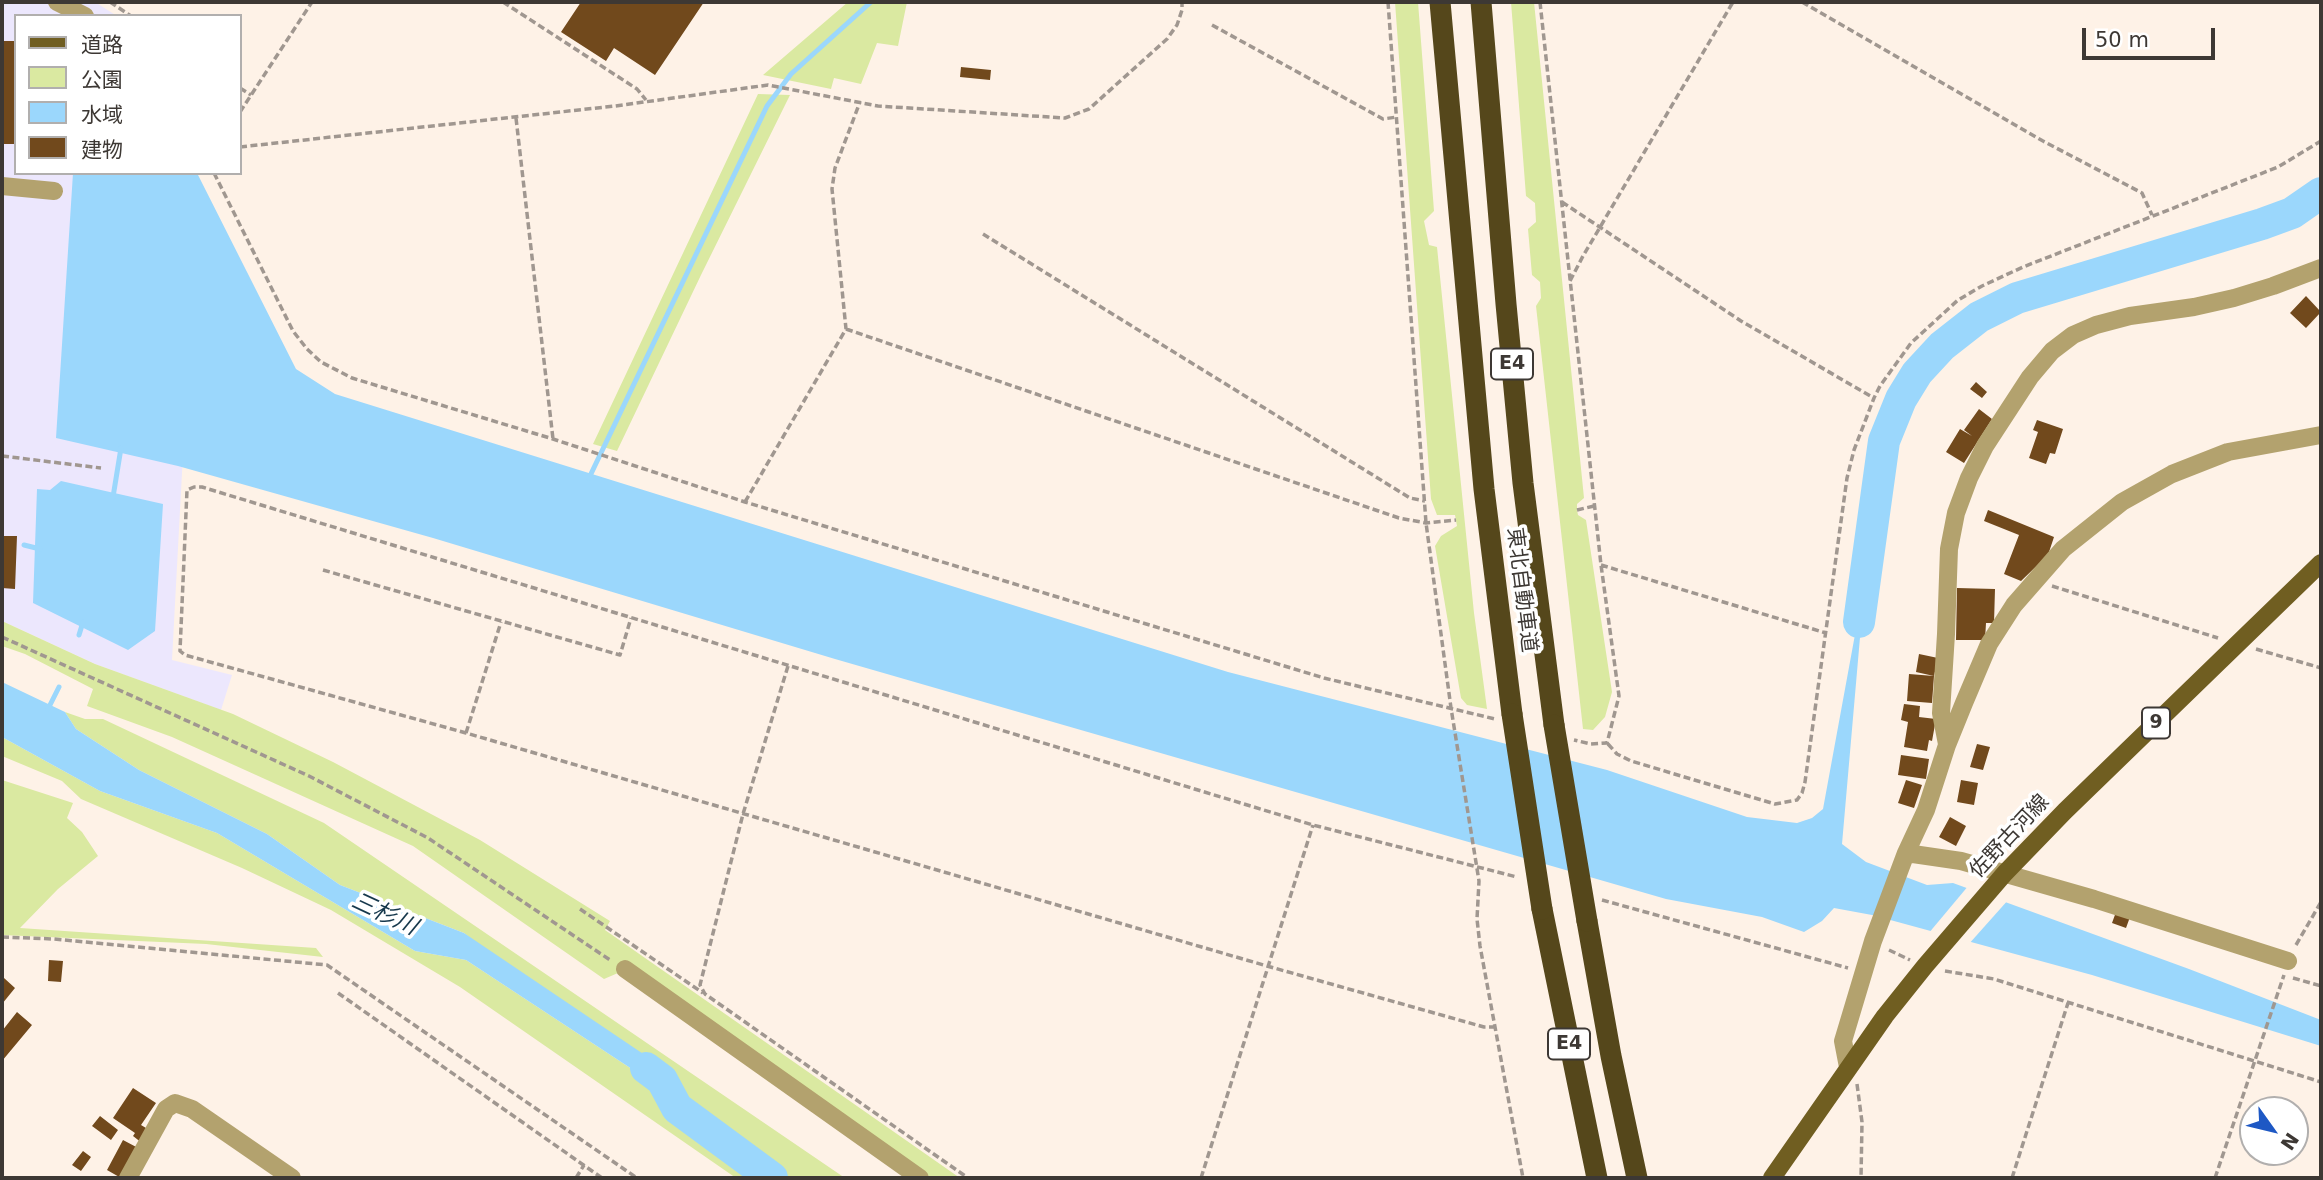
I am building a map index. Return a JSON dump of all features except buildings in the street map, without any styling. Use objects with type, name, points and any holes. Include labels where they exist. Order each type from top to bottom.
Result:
[{"type":"highway","name":"東北自動車道","points":[[1440,2],[1507,717],[1542,909],[1597,1178]]},
{"type":"highway","name":"東北自動車道","points":[[1481,2],[1519,441],[1587,921],[1611,1056],[1637,1178]]},
{"type":"main road","name":"佐野古河線","points":[[1772,1178],[1848,1067],[1930,960],[1999,880],[2057,819],[2321,564]]},
{"type":"street","points":[[57,2],[81,14]]},
{"type":"street","points":[[2,186],[54,191]]},
{"type":"street","points":[[1947,746],[1941,713],[1949,549],[1956,513],[1985,446],[2030,377],[2052,351],[2073,335],[2096,325],[2130,316],[2234,298],[2321,268]]},
{"type":"street","points":[[1848,1067],[1843,1041],[1880,920],[1926,810],[1947,746],[1989,644],[2014,605],[2033,580],[2063,549],[2122,502],[2172,474],[2228,452],[2321,435]]},
{"type":"street","points":[[1906,853],[1961,861],[1999,880],[2094,899],[2286,968]]},
{"type":"street","points":[[625,970],[920,1178]]},
{"type":"street","points":[[128,1178],[166,1109],[175,1104],[192,1109],[292,1178]]},
{"type":"path","points":[[110,2],[128,14]]},
{"type":"path","points":[[242,109],[312,2]]},
{"type":"path","points":[[503,2],[637,89],[646,100]]},
{"type":"path","points":[[242,147],[615,106],[768,85],[887,106],[1065,118],[1089,109],[1167,40],[1177,25],[1182,2]]},
{"type":"path","points":[[1388,2],[1426,523],[1453,724],[1479,881],[1477,919],[1523,1176],[1517,1178]]},
{"type":"path","points":[[1540,2],[1594,506],[1619,696],[1607,743]]},
{"type":"path","points":[[1570,282],[1733,2]]},
{"type":"path","points":[[1802,2],[2043,141],[2142,193],[2152,216]]},
{"type":"path","points":[[1212,24],[1383,119],[1397,117]]},
{"type":"path","points":[[242,89],[251,95]]},
{"type":"path","points":[[745,502],[846,329],[832,189],[835,168],[860,102]]},
{"type":"path","points":[[516,117],[553,439]]},
{"type":"path","points":[[1607,743],[1617,754],[1631,761],[1775,804],[1797,800],[1805,782],[1847,478],[1854,450],[1874,398],[1910,343],[1958,300],[2023,267],[2278,167],[2321,141]]},
{"type":"path","points":[[215,175],[293,331],[321,362],[352,379],[1324,678],[1451,708],[1507,717]]},
{"type":"path","points":[[1561,201],[1741,321],[1874,398]]},
{"type":"path","points":[[983,234],[1410,498],[1425,501]]},
{"type":"path","points":[[846,329],[1399,518],[1426,523],[1456,520]]},
{"type":"path","points":[[2,456],[101,468]]},
{"type":"path","points":[[1496,1027],[1484,1027],[1268,966],[466,733],[185,655],[180,651],[187,490],[202,487],[1313,825],[1529,880]]},
{"type":"path","points":[[1577,510],[1594,506]]},
{"type":"path","points":[[1601,565],[1826,633]]},
{"type":"path","points":[[323,570],[620,656],[631,618]]},
{"type":"path","points":[[2033,580],[2321,668]]},
{"type":"path","points":[[466,733],[501,621]]},
{"type":"path","points":[[2,637],[309,776],[428,838],[625,970]]},
{"type":"path","points":[[705,994],[700,985],[743,814],[788,666]]},
{"type":"path","points":[[1560,732],[1591,744],[1607,743]]},
{"type":"path","points":[[1200,1178],[1313,825]]},
{"type":"path","points":[[1596,899],[1864,972]]},
{"type":"path","points":[[2215,1178],[2286,968],[2321,902]]},
{"type":"path","points":[[580,909],[968,1178]]},
{"type":"path","points":[[2,937],[54,939],[327,965],[637,1178]]},
{"type":"path","points":[[1873,941],[1901,957],[1930,960],[1957,974],[1994,979],[2321,1082]]},
{"type":"path","points":[[2286,968],[2321,986]]},
{"type":"path","points":[[338,993],[602,1178]]},
{"type":"path","points":[[2012,1178],[2068,1003]]},
{"type":"path","points":[[1848,1067],[1859,1091],[1862,1122],[1861,1178]]},
{"type":"path","points":[[576,1178],[584,1165]]},
{"type":"shaded area","points":[[2,2],[95,2],[114,14],[14,14],[14,175],[198,175],[172,660],[232,675],[221,710],[95,664],[2,621]]},
{"type":"green space","points":[[848,2],[907,2],[898,46],[877,43],[861,84],[834,78],[831,89],[763,75]]},
{"type":"green space","points":[[1395,2],[1418,2],[1434,211],[1424,221],[1429,245],[1437,247],[1474,613],[1487,709],[1467,705],[1461,698],[1435,546],[1441,536],[1457,526],[1455,515],[1437,515],[1431,499]]},
{"type":"green space","points":[[1511,2],[1534,2],[1584,498],[1577,504],[1577,510],[1578,515],[1586,520],[1612,692],[1605,717],[1593,730],[1583,729],[1536,306],[1541,298],[1540,282],[1532,275],[1528,229],[1536,222],[1535,203],[1526,196]]},
{"type":"green space","points":[[758,94],[790,95],[617,451],[593,444]]},
{"type":"green space","points":[[2,621],[95,664],[233,714],[333,762],[480,840],[610,921],[605,930],[960,1178],[932,1178],[625,970],[604,979],[413,846],[172,737],[87,706],[93,689],[25,654],[2,646]]},
{"type":"green space","points":[[65,712],[85,719],[103,719],[324,823],[845,1178],[736,1178],[460,987],[331,910],[242,868],[81,799],[62,781],[2,756],[2,737],[100,791],[217,833],[415,951],[466,960],[647,1079],[674,1100],[464,933],[340,885],[267,834],[139,770],[76,729]]},
{"type":"green space","points":[[2,780],[73,803],[67,818],[82,832],[98,856],[58,889],[20,928],[316,948],[323,957],[206,944],[2,935]]},
{"type":"water","points":[[73,175],[198,175],[296,369],[335,394],[1228,672],[1607,770],[1747,817],[1797,823],[1812,818],[1823,809],[1865,580],[1842,844],[1866,862],[1927,885],[1953,883],[2321,1020],[2321,1046],[2092,975],[1872,915],[1834,908],[1822,921],[1804,932],[1762,917],[1666,899],[835,659],[433,538],[178,466],[56,438]]},
{"type":"water","points":[[61,481],[163,504],[155,631],[128,650],[33,603],[37,489],[50,490]]},
{"type":"water","points":[[2,682],[65,712],[76,729],[139,770],[267,834],[340,885],[464,933],[670,1072],[684,1102],[674,1100],[647,1079],[466,960],[415,951],[217,833],[100,791],[2,737]]},
{"type":"pier","points":[[1969,885],[2009,899],[1968,945],[1928,934]]},
{"type":"waterway","points":[[589,478],[767,106],[791,74],[871,2]]},
{"type":"waterway","points":[[1859,622],[1884,441],[1901,399],[1917,373],[1942,346],[1979,317],[2017,298],[2262,224],[2292,213],[2321,193]]},
{"type":"waterway","points":[[113,497],[121,448]]},
{"type":"waterway","points":[[24,545],[40,549]]},
{"type":"waterway","points":[[79,635],[83,622]]},
{"type":"waterway","points":[[48,709],[59,687]]},
{"type":"waterway","name":"三杉川","points":[[646,1068],[662,1080],[677,1108],[772,1178]]}]
